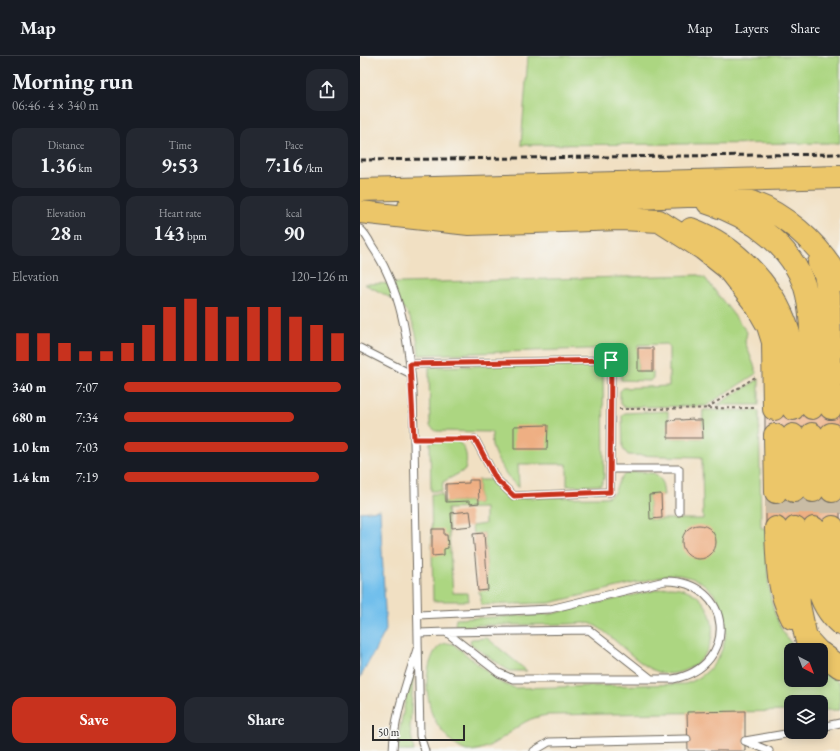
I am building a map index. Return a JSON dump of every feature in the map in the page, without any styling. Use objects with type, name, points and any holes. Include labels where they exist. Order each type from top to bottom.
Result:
[{"type":"highway","points":[[360,190],[840,177]]},
{"type":"highway","points":[[360,208],[713,195],[740,199],[763,206],[782,218],[815,245],[833,268],[840,281]]},
{"type":"highway","points":[[686,196],[726,208],[749,220],[784,250],[798,270],[807,294],[810,322],[797,407]]},
{"type":"highway","points":[[360,212],[469,224],[621,219],[659,220],[692,229],[709,236],[723,244],[742,261],[771,296],[784,320],[792,342],[797,407]]},
{"type":"highway","points":[[659,220],[703,249],[727,268],[742,285],[768,326],[773,342],[774,366],[797,407]]},
{"type":"highway","points":[[797,407],[829,296],[825,274],[813,250],[799,232]]},
{"type":"highway","points":[[804,491],[803,434],[804,491]]},
{"type":"highway","points":[[804,528],[835,577],[840,601]]},
{"type":"highway","points":[[804,528],[819,591],[826,608],[840,624]]},
{"type":"highway","points":[[804,528],[796,585],[811,643]]},
{"type":"highway","points":[[828,659],[840,668]]},
{"type":"lane","points":[[360,229],[384,264],[398,299],[409,343],[414,439],[420,736],[424,751]]},
{"type":"lane","points":[[360,348],[411,374]]},
{"type":"lane","points":[[410,364],[611,360],[610,492],[514,496],[496,479],[475,439]]},
{"type":"lane","points":[[610,469],[678,469],[679,512]]},
{"type":"lane","points":[[418,615],[550,609],[664,581],[687,583],[697,588],[714,604],[720,626],[720,637],[716,649],[709,661],[687,676],[673,679],[513,679],[500,673],[446,632]]},
{"type":"lane","points":[[419,633],[589,630],[650,678]]},
{"type":"lane","points":[[393,751],[394,733],[404,691],[419,643]]},
{"type":"lane","points":[[828,726],[840,723]]},
{"type":"lane","points":[[769,751],[745,741],[784,734]]},
{"type":"lane","points":[[534,751],[549,742],[688,739]]},
{"type":"path","points":[[707,408],[774,366]]},
{"type":"path","points":[[610,409],[797,407]]},
{"type":"path","points":[[414,439],[475,439]]},
{"type":"green space","points":[[528,56],[840,56],[840,143],[521,145]]},
{"type":"green space","points":[[698,275],[705,278],[747,332],[745,342],[757,373],[706,406],[624,407],[620,404],[620,391],[623,388],[669,386],[669,347],[667,344],[638,345],[638,371],[653,371],[653,378],[650,381],[621,380],[620,351],[616,348],[419,355],[414,328],[410,318],[404,310],[388,296],[364,284]]},
{"type":"green space","points":[[597,363],[603,367],[604,478],[601,485],[567,486],[567,464],[518,464],[519,487],[511,480],[502,468],[493,450],[492,432],[436,431],[430,426],[429,367]]},
{"type":"green space","points":[[759,379],[759,405],[717,405]]},
{"type":"green space","points":[[703,410],[759,411],[761,528],[766,528],[770,593],[773,609],[779,624],[792,643],[784,643],[784,687],[828,687],[828,674],[840,683],[840,710],[828,710],[828,695],[784,695],[784,711],[548,715],[536,717],[518,726],[498,741],[484,748],[467,751],[457,746],[449,739],[436,722],[432,715],[428,696],[427,684],[429,668],[433,654],[441,645],[446,643],[453,644],[501,683],[515,688],[685,684],[700,677],[711,667],[720,655],[725,640],[726,626],[723,611],[716,597],[705,585],[694,579],[674,574],[549,603],[481,605],[481,595],[478,591],[488,590],[484,533],[473,534],[472,526],[485,524],[485,508],[447,509],[453,593],[468,593],[469,601],[433,601],[431,494],[442,494],[443,502],[470,501],[470,504],[479,503],[478,480],[491,480],[506,496],[517,498],[607,497],[614,493],[619,481],[625,474],[635,472],[654,473],[662,481],[664,495],[649,495],[650,519],[703,519],[702,457],[628,455],[623,449],[622,416],[625,413],[668,411],[668,438],[702,438]]},
{"type":"green space","points":[[457,441],[465,450],[465,470],[443,482],[442,491],[431,491],[430,442]]},
{"type":"green space","points":[[669,587],[687,590],[700,599],[709,611],[712,626],[711,641],[704,655],[693,666],[676,673],[665,673],[653,670],[632,656],[602,630],[589,623],[455,625],[456,619],[551,614]]},
{"type":"green space","points":[[487,638],[527,671],[509,671],[471,644],[470,640]]},
{"type":"green space","points":[[413,677],[410,728],[414,751],[398,751],[398,738],[410,678]]},
{"type":"water","points":[[380,510],[386,630],[360,678],[360,512]]},
{"type":"building","points":[[638,348],[653,348],[653,371],[638,371]]},
{"type":"building","points":[[840,408],[840,434],[765,435],[765,409]]},
{"type":"building","points":[[675,419],[702,420],[703,438],[668,438],[668,421],[676,420]]},
{"type":"building","points":[[548,425],[547,449],[514,449],[514,426]]},
{"type":"building","points":[[469,480],[478,480],[479,503],[470,504],[470,501],[446,502],[446,484],[469,483]]},
{"type":"building","points":[[840,491],[840,527],[766,528],[766,492]]},
{"type":"building","points":[[661,494],[662,518],[650,519],[649,495]]},
{"type":"building","points":[[470,511],[472,526],[452,528],[451,513]]},
{"type":"building","points":[[699,525],[705,526],[711,530],[715,536],[715,548],[711,554],[705,558],[699,559],[693,558],[687,554],[683,548],[682,542],[683,536],[687,530],[693,526]]},
{"type":"building","points":[[432,529],[444,529],[444,535],[447,535],[448,548],[444,549],[444,555],[432,556]]},
{"type":"building","points":[[484,533],[488,590],[478,591],[473,534]]},
{"type":"building","points":[[745,711],[745,751],[688,751],[687,712]]},
{"type":"tunnel","points":[[794,491],[795,528]]},
{"type":"tunnel","points":[[813,491],[814,528]]},
{"type":"tunnel","points":[[832,491],[833,527]]},
{"type":"tunnel","points":[[776,492],[776,528]]},
{"type":"railway","points":[[360,160],[840,154]]},
{"type":"route","points":[[611,360],[610,492],[514,496],[496,479],[475,439],[414,439],[413,392],[410,364],[611,360]]}]
